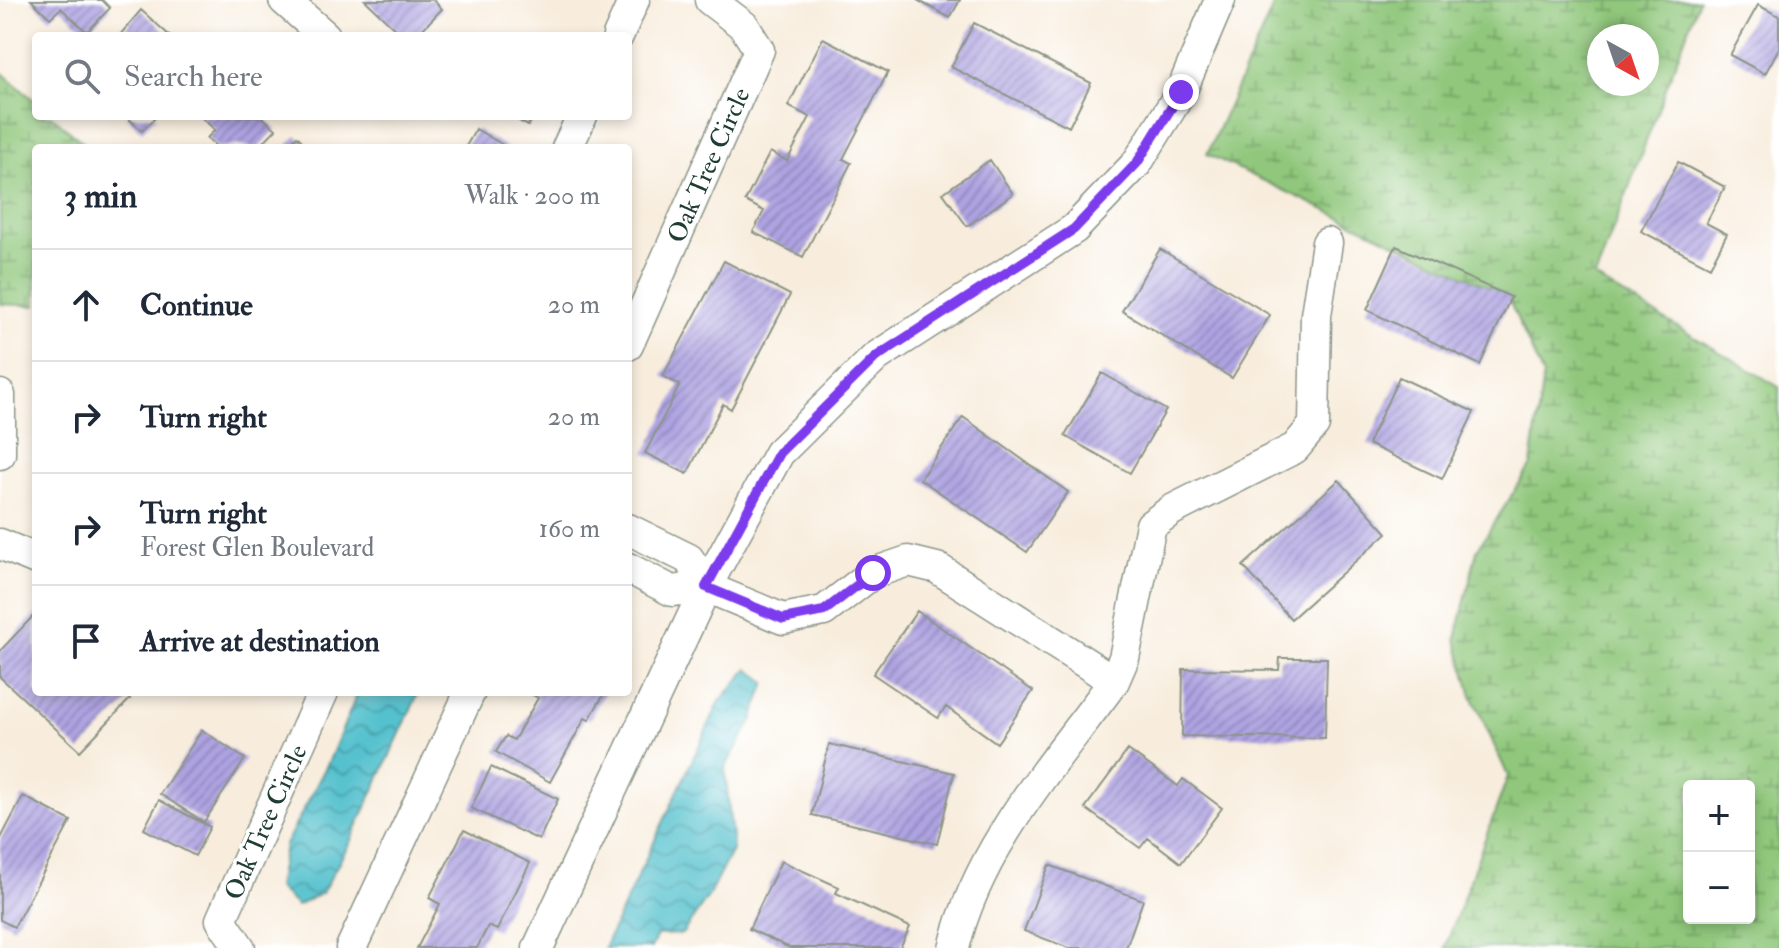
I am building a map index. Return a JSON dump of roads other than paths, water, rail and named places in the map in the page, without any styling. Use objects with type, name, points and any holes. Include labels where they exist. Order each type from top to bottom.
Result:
[{"type":"street","points":[[284,0],[320,32]]},
{"type":"street","points":[[620,32],[634,0]]},
{"type":"street","name":"Oak Tree Circle","points":[[632,336],[759,50],[744,26],[710,0]]},
{"type":"street","points":[[538,948],[706,587],[779,453],[876,357],[1074,229],[1137,163],[1181,92],[1215,2]]},
{"type":"street","points":[[569,144],[580,120]]},
{"type":"street","points":[[954,948],[984,870],[1017,814],[1114,681],[1124,658],[1151,525],[1172,510],[1295,448],[1314,425],[1316,315],[1327,243]]},
{"type":"street","points":[[0,395],[0,454]]},
{"type":"street","points":[[632,531],[689,559],[706,587]]},
{"type":"street","points":[[0,544],[32,557]]},
{"type":"street","points":[[632,570],[672,591],[706,587],[783,619],[824,611],[873,573],[908,561],[937,568],[1114,681]]},
{"type":"street","name":"Oak Tree Circle","points":[[240,948],[221,920],[321,696]]},
{"type":"street","points":[[351,948],[468,696]]},
{"type":"water","points":[[748,669],[766,682],[752,721],[725,768],[733,848],[709,895],[682,934],[657,935],[651,948],[604,948],[720,701]]},
{"type":"water","points":[[356,696],[417,696],[350,842],[322,893],[297,906],[277,887],[285,845],[329,761]]}]
